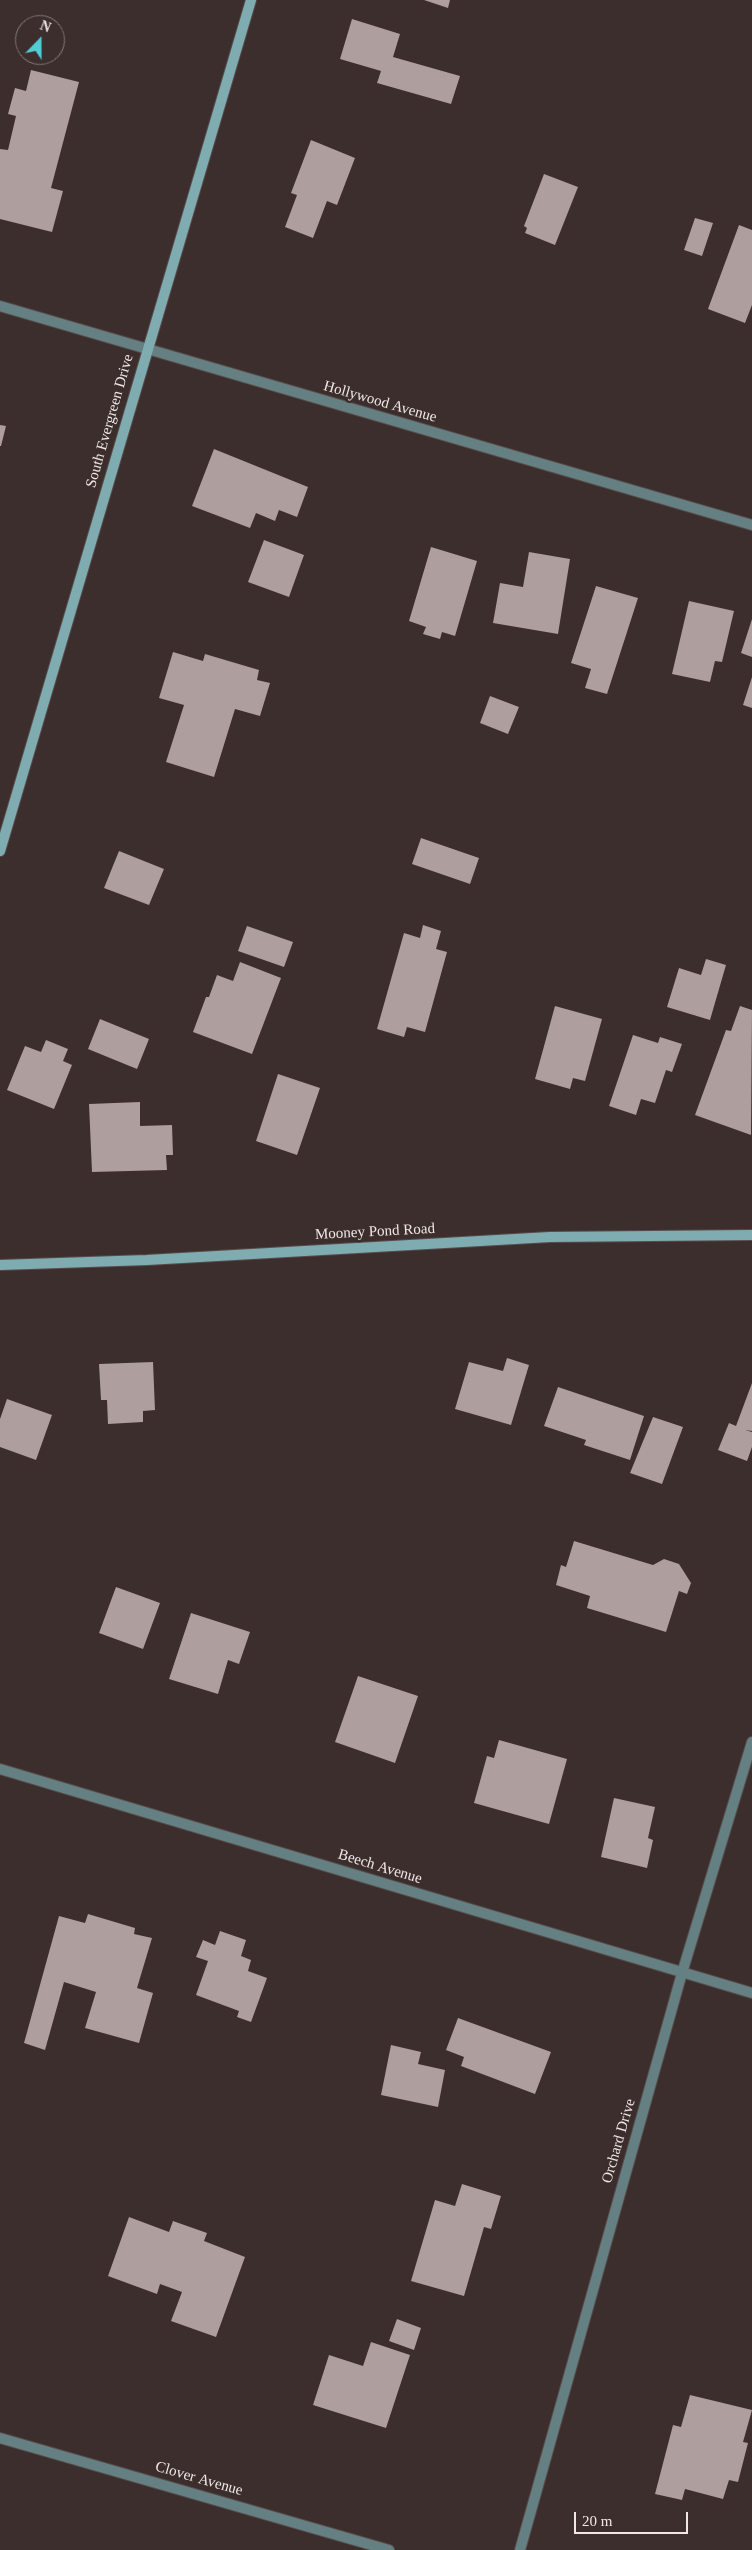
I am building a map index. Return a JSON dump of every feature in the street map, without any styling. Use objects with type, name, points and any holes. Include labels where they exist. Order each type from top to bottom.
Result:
[{"type":"street","name":"South Evergreen Drive","points":[[0,851],[146,350],[251,0]]},
{"type":"street","name":"Hollywood Avenue","points":[[0,306],[752,525]]},
{"type":"street","name":"Mooney Pond Road","points":[[0,1265],[167,1259],[550,1237],[752,1235]]},
{"type":"street","name":"Orchard Drive","points":[[520,2550],[682,1973],[752,1742]]},
{"type":"street","name":"Beech Avenue","points":[[0,1769],[752,1994]]},
{"type":"street","name":"Clover Avenue","points":[[0,2438],[389,2550]]},
{"type":"building","points":[[424,0],[450,0],[448,8]]},
{"type":"building","points":[[352,19],[400,34],[393,57],[460,76],[451,104],[377,83],[381,71],[340,59]]},
{"type":"building","points":[[31,70],[79,82],[51,188],[63,191],[52,232],[0,219],[0,149],[8,150],[16,116],[8,114],[15,88],[26,91]]},
{"type":"building","points":[[311,140],[355,158],[337,205],[327,201],[313,238],[285,227],[297,195],[291,193]]},
{"type":"building","points":[[544,174],[578,187],[555,245],[525,233],[527,228],[524,226]]},
{"type":"building","points":[[695,218],[713,223],[702,256],[684,250]]},
{"type":"building","points":[[739,225],[752,230],[752,305],[745,323],[708,309]]},
{"type":"building","points":[[0,425],[6,426],[1,446],[0,446]]},
{"type":"building","points":[[214,449],[308,487],[297,517],[279,510],[275,521],[256,513],[250,528],[192,506]]},
{"type":"building","points":[[264,540],[304,555],[289,597],[248,582]]},
{"type":"building","points":[[431,547],[477,561],[455,636],[442,632],[440,639],[423,634],[426,627],[409,621]]},
{"type":"building","points":[[529,552],[570,559],[558,634],[493,623],[500,583],[523,587]]},
{"type":"building","points":[[596,586],[638,598],[607,694],[585,688],[591,669],[571,663]]},
{"type":"building","points":[[689,601],[734,611],[722,662],[715,661],[710,682],[672,674]]},
{"type":"building","points":[[752,619],[752,657],[741,653]]},
{"type":"building","points":[[173,652],[203,661],[205,654],[259,670],[257,680],[270,683],[260,716],[235,709],[214,777],[166,762],[184,705],[159,698]]},
{"type":"building","points":[[752,677],[752,708],[743,705]]},
{"type":"building","points":[[490,696],[519,707],[508,734],[480,723]]},
{"type":"building","points":[[421,838],[479,858],[470,884],[412,864]]},
{"type":"building","points":[[119,851],[164,869],[149,905],[104,888]]},
{"type":"building","points":[[423,925],[441,931],[436,949],[447,952],[425,1032],[407,1027],[404,1037],[377,1029],[404,933],[420,938]]},
{"type":"building","points":[[247,926],[293,942],[284,967],[238,951]]},
{"type":"building","points":[[706,959],[726,965],[710,1020],[667,1007],[679,968],[701,975]]},
{"type":"building","points":[[240,962],[281,978],[252,1054],[193,1032],[206,997],[209,997],[217,975],[233,981]]},
{"type":"building","points":[[555,1006],[602,1019],[585,1081],[573,1078],[570,1089],[535,1079]]},
{"type":"building","points":[[740,1006],[752,1010],[751,1135],[695,1115],[726,1030],[731,1031]]},
{"type":"building","points":[[100,1019],[149,1039],[137,1069],[88,1049]]},
{"type":"building","points":[[633,1035],[658,1043],[660,1037],[682,1044],[672,1072],[666,1070],[655,1103],[641,1099],[636,1115],[609,1106]]},
{"type":"building","points":[[46,1040],[68,1049],[63,1061],[72,1065],[54,1109],[7,1090],[25,1046],[41,1052]]},
{"type":"building","points":[[278,1074],[320,1088],[297,1155],[256,1141]]},
{"type":"building","points":[[140,1102],[140,1126],[172,1125],[173,1155],[166,1155],[167,1170],[92,1172],[89,1104]]},
{"type":"building","points":[[507,1358],[529,1365],[511,1425],[455,1409],[469,1362],[503,1371]]},
{"type":"building","points":[[153,1362],[155,1410],[143,1411],[143,1422],[108,1424],[107,1400],[101,1400],[99,1364]]},
{"type":"building","points":[[752,1383],[752,1431],[745,1430],[752,1432],[752,1447],[747,1461],[718,1450],[729,1423],[736,1426]]},
{"type":"building","points":[[558,1387],[644,1416],[630,1460],[584,1445],[586,1440],[544,1426]]},
{"type":"building","points":[[7,1399],[52,1415],[36,1460],[0,1447],[0,1419]]},
{"type":"building","points":[[653,1417],[683,1427],[662,1484],[630,1473]]},
{"type":"building","points":[[574,1541],[653,1565],[664,1559],[679,1564],[691,1583],[687,1594],[679,1591],[666,1632],[587,1608],[590,1596],[556,1585],[561,1565],[566,1567]]},
{"type":"building","points":[[116,1587],[160,1603],[143,1649],[99,1633]]},
{"type":"building","points":[[191,1613],[250,1632],[239,1664],[228,1660],[218,1694],[169,1679]]},
{"type":"building","points":[[358,1676],[418,1696],[395,1763],[335,1742]]},
{"type":"building","points":[[499,1740],[567,1759],[549,1824],[474,1803],[487,1756],[494,1758]]},
{"type":"building","points":[[614,1798],[655,1807],[648,1838],[653,1840],[647,1868],[601,1857]]},
{"type":"building","points":[[88,1914],[135,1928],[134,1934],[152,1938],[137,1988],[153,1993],[139,2043],[85,2028],[96,1992],[64,1982],[45,2050],[24,2043],[59,1916],[85,1923]]},
{"type":"building","points":[[220,1931],[246,1940],[241,1956],[251,1960],[248,1971],[267,1978],[251,2022],[237,2017],[239,2011],[196,1995],[208,1961],[196,1957],[203,1940],[215,1945]]},
{"type":"building","points":[[458,2018],[551,2052],[535,2094],[461,2066],[464,2057],[446,2050]]},
{"type":"building","points":[[391,2045],[421,2052],[418,2064],[445,2070],[438,2107],[381,2095]]},
{"type":"building","points":[[462,2184],[501,2196],[491,2229],[484,2227],[464,2296],[411,2281],[435,2200],[455,2206]]},
{"type":"building","points":[[129,2217],[169,2232],[173,2221],[207,2233],[204,2241],[245,2257],[216,2337],[171,2321],[182,2292],[160,2284],[157,2294],[108,2276]]},
{"type":"building","points":[[397,2319],[421,2328],[414,2350],[389,2341]]},
{"type":"building","points":[[371,2342],[410,2355],[386,2428],[313,2405],[329,2355],[363,2366]]},
{"type":"building","points":[[690,2395],[752,2410],[743,2442],[748,2443],[738,2482],[729,2480],[723,2499],[685,2489],[682,2500],[655,2494],[673,2425],[681,2427]]}]
